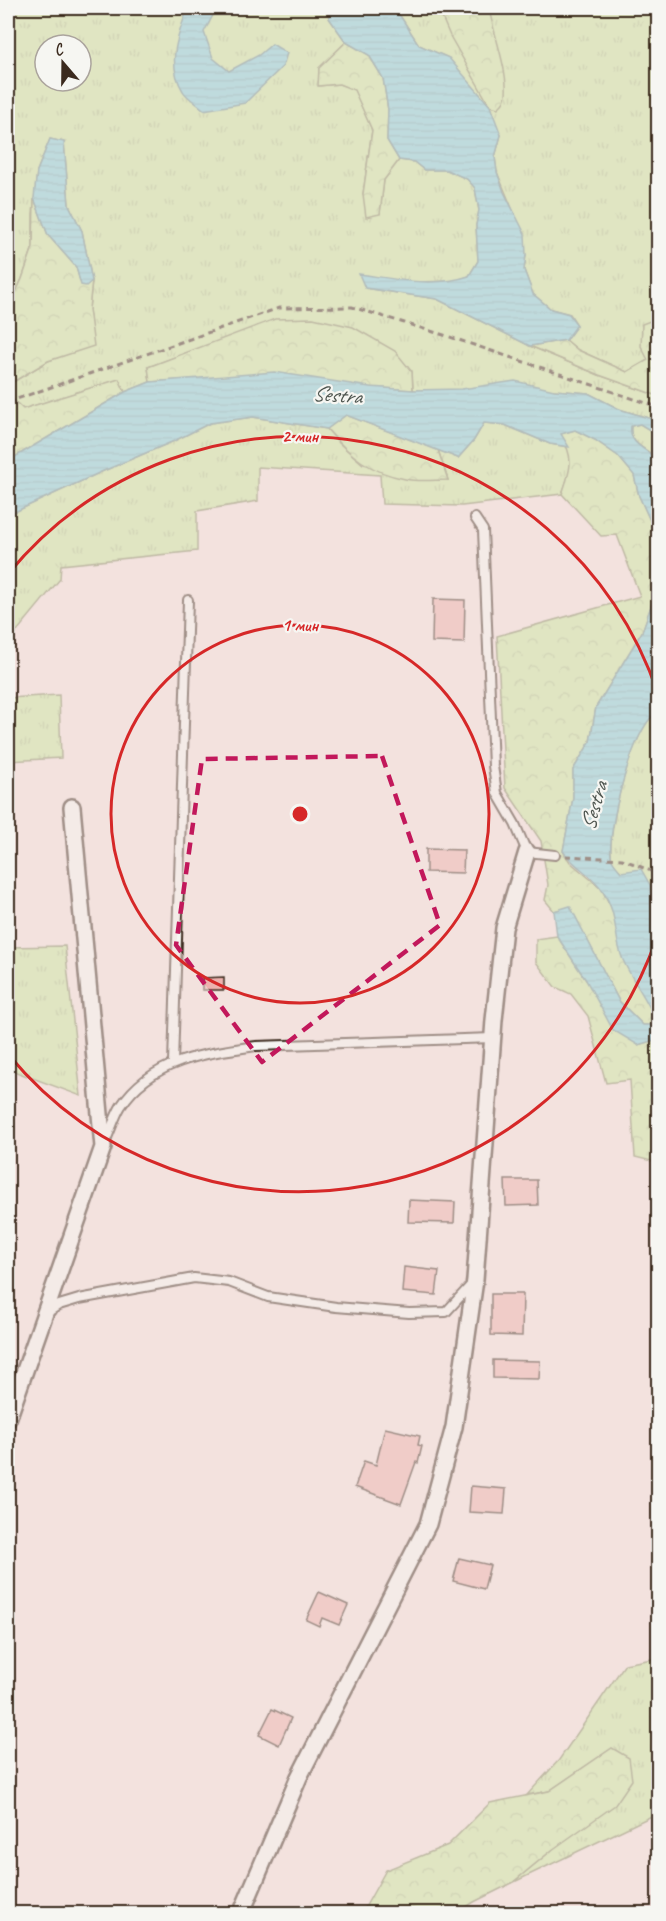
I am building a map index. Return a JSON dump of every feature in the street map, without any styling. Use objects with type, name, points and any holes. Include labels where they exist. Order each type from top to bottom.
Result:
[{"type":"street","points":[[8,1419],[103,1147],[72,807]]},
{"type":"street","points":[[241,1914],[299,1777],[428,1524],[454,1427],[475,1280],[493,1038],[504,928],[527,852]]},
{"type":"lane","points":[[475,518],[483,530],[493,766],[497,793],[515,824],[527,852],[555,855]]},
{"type":"lane","points":[[173,1063],[188,600]]},
{"type":"lane","points":[[103,1147],[120,1107],[140,1082],[173,1063],[219,1051],[256,1046],[493,1038]]},
{"type":"lane","points":[[46,1313],[59,1305],[79,1299],[194,1278],[229,1282],[268,1297],[336,1307],[409,1313],[446,1312],[475,1280]]},
{"type":"path","points":[[8,402],[279,308],[352,307],[447,336],[658,407]]},
{"type":"path","points":[[555,855],[622,859],[658,874]]},
{"type":"highlighted area","points":[[382,756],[440,925],[262,1062],[176,945],[202,759]]},
{"type":"green space","points":[[8,8],[329,8],[329,18],[346,42],[319,68],[319,86],[339,84],[354,89],[372,130],[363,194],[380,213],[384,180],[399,160],[414,162],[424,170],[447,170],[467,179],[475,188],[479,211],[476,225],[478,261],[469,276],[455,281],[415,282],[365,288],[437,299],[530,346],[599,375],[658,396],[658,421],[619,409],[588,393],[554,390],[413,390],[412,371],[208,345],[148,367],[150,382],[125,392],[118,380],[23,409],[8,395],[8,385],[48,361],[93,345],[89,309],[92,281],[82,231],[69,205],[64,142],[50,139],[37,171],[33,247],[8,309]]},
{"type":"green space","points":[[395,8],[658,8],[658,318],[642,325],[648,360],[627,372],[578,350],[566,340],[577,325],[570,314],[551,309],[533,294],[524,270],[526,255],[514,213],[497,172],[495,157],[501,135],[449,58],[419,45]]},
{"type":"green space","points":[[438,8],[489,8],[506,82],[504,101],[498,108],[490,106],[450,36]]},
{"type":"green space","points":[[346,42],[369,55],[383,78],[388,110],[387,140],[399,160],[384,180],[380,214],[366,217],[363,194],[372,130],[354,90],[339,84],[318,86],[319,68]]},
{"type":"green space","points":[[34,198],[48,235],[76,267],[81,284],[86,285],[92,281],[89,309],[94,346],[48,361],[8,385],[8,309],[33,247]]},
{"type":"green space","points":[[313,318],[353,327],[395,351],[412,372],[413,390],[208,378],[150,382],[148,367],[275,319]]},
{"type":"green space","points":[[658,318],[658,396],[599,375],[530,346],[566,340],[578,350],[627,372],[648,360],[641,346],[642,324]]},
{"type":"green space","points":[[119,379],[125,392],[8,461],[8,395],[23,409]]},
{"type":"green space","points":[[346,415],[438,450],[448,480],[405,479],[371,467],[353,455],[327,429]]},
{"type":"green space","points":[[253,417],[327,429],[363,464],[448,480],[438,450],[458,458],[474,440],[484,423],[505,425],[550,444],[569,447],[571,469],[562,494],[462,506],[382,504],[380,475],[258,467],[258,501],[197,511],[197,551],[61,565],[60,579],[8,642],[8,515],[210,423]]},
{"type":"green space","points":[[640,424],[658,435],[658,460],[633,438],[631,426]]},
{"type":"green space","points":[[575,430],[618,456],[634,475],[639,496],[658,538],[658,586],[642,632],[596,707],[590,742],[573,770],[573,798],[563,851],[570,862],[601,888],[613,911],[623,959],[646,997],[658,1025],[643,1025],[619,1001],[570,907],[554,911],[545,900],[548,885],[541,841],[505,788],[497,636],[640,596],[617,535],[601,536],[562,494],[568,477],[570,457],[560,434]]},
{"type":"green space","points":[[59,695],[61,758],[8,761],[8,698]]},
{"type":"green space","points":[[658,713],[658,966],[654,956],[650,885],[618,869],[612,860],[611,847],[617,805],[631,757],[639,736],[649,720]]},
{"type":"green space","points":[[557,936],[586,980],[638,1045],[658,1039],[658,1273],[656,1162],[635,1157],[630,1080],[606,1083],[588,1016],[571,994],[555,987],[536,962],[536,939]]},
{"type":"green space","points":[[65,946],[81,1096],[8,1069],[8,947]]},
{"type":"green space","points":[[658,1658],[658,1813],[512,1883],[552,1850],[611,1749],[549,1791],[527,1795],[559,1760],[625,1664]]},
{"type":"green space","points":[[612,1748],[629,1758],[632,1780],[615,1805],[552,1850],[512,1883],[457,1913],[362,1913],[386,1870],[448,1845],[490,1803],[549,1791]]},
{"type":"water","points":[[188,8],[217,8],[204,32],[213,58],[229,71],[259,55],[272,44],[287,53],[283,66],[245,103],[204,110],[185,94],[175,70],[175,49]]},
{"type":"water","points":[[329,8],[395,8],[419,45],[449,58],[490,106],[501,135],[495,157],[497,172],[504,192],[525,234],[524,270],[533,294],[551,309],[569,314],[577,325],[566,340],[530,346],[437,299],[365,288],[359,274],[428,282],[455,280],[469,276],[478,261],[476,225],[479,210],[475,188],[467,179],[447,170],[424,170],[414,162],[399,160],[387,140],[388,110],[383,78],[369,55],[346,42],[329,18]]},
{"type":"water","points":[[50,139],[64,142],[69,205],[82,231],[92,281],[86,286],[81,285],[76,267],[48,235],[34,198],[37,171]]},
{"type":"water","name":"Sestra","points":[[274,372],[370,387],[413,390],[462,389],[515,381],[554,390],[588,393],[619,409],[658,421],[658,435],[640,424],[631,426],[631,432],[636,442],[658,460],[658,538],[639,496],[634,475],[618,456],[575,430],[561,434],[569,447],[550,444],[505,425],[484,423],[474,440],[458,458],[346,415],[327,429],[253,417],[210,423],[8,515],[8,461],[125,392],[150,382]]},
{"type":"water","name":"Sestra","points":[[658,586],[658,713],[649,720],[631,757],[617,806],[611,848],[612,860],[621,872],[641,869],[650,885],[654,956],[658,966],[658,1025],[623,960],[607,899],[589,875],[572,862],[563,851],[573,798],[573,770],[590,742],[596,707],[642,632]]},
{"type":"water","points":[[570,906],[619,1001],[643,1025],[658,1025],[658,1039],[638,1045],[613,1030],[586,980],[557,936],[554,911]]},
{"type":"building","points":[[433,599],[465,600],[464,643],[432,642]]},
{"type":"building","points":[[426,849],[464,850],[463,873],[426,872]]},
{"type":"building","points":[[224,977],[224,990],[202,990],[202,978]]},
{"type":"building","points":[[505,1180],[537,1180],[538,1205],[506,1206]]},
{"type":"building","points":[[409,1200],[455,1202],[454,1223],[408,1222]]},
{"type":"building","points":[[404,1267],[439,1271],[436,1295],[402,1292]]},
{"type":"building","points":[[491,1294],[523,1294],[522,1336],[491,1335]]},
{"type":"building","points":[[493,1360],[540,1361],[539,1379],[493,1378]]},
{"type":"building","points":[[385,1428],[420,1436],[418,1445],[422,1446],[418,1463],[416,1462],[401,1504],[355,1487],[364,1461],[376,1465]]},
{"type":"building","points":[[471,1486],[506,1489],[504,1514],[469,1512]]},
{"type":"building","points":[[459,1558],[490,1565],[484,1589],[453,1581]]},
{"type":"building","points":[[319,1592],[348,1605],[339,1625],[322,1618],[319,1626],[306,1620]]},
{"type":"building","points":[[272,1709],[291,1718],[279,1745],[259,1735]]}]
